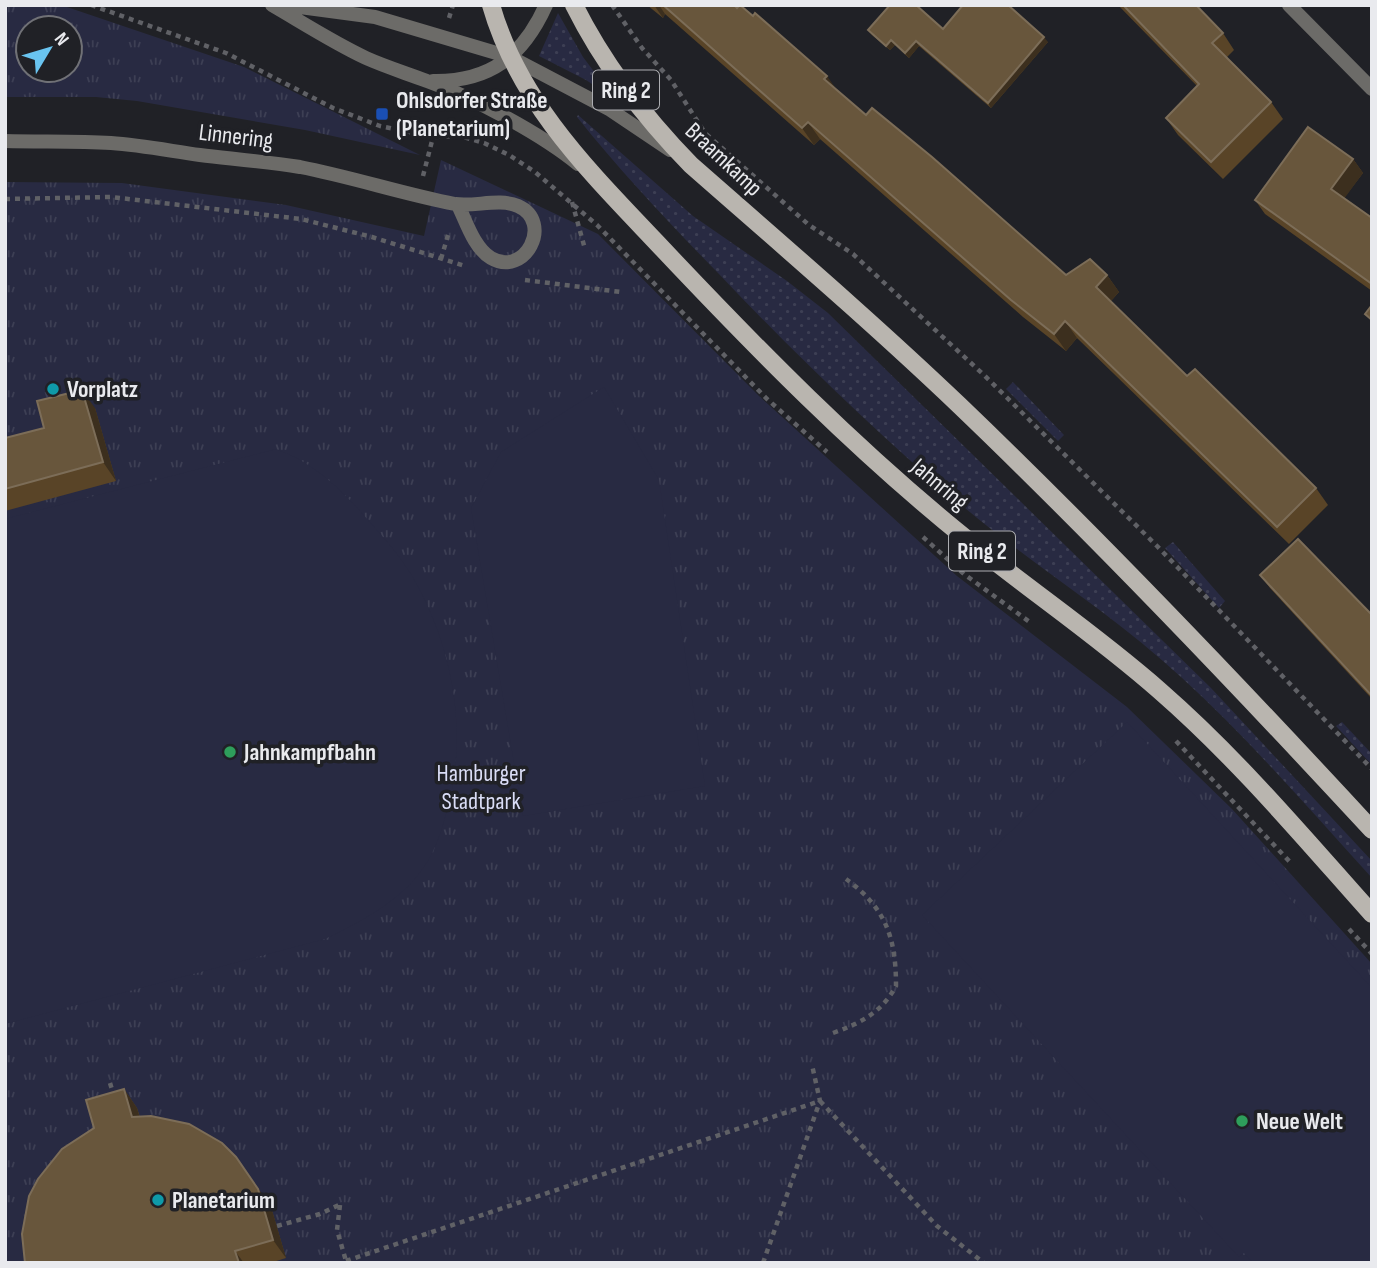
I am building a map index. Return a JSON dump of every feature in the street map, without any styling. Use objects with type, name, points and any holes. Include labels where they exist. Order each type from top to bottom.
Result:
[{"type":"main road","name":"Ring 2","points":[[491,5],[510,57]]},
{"type":"main road","name":"Braamkamp","points":[[573,5],[595,45],[630,96],[691,165],[958,405],[1114,558],[1246,694],[1372,830]]},
{"type":"main road","name":"Jahnring","points":[[510,57],[545,117],[570,150],[788,378],[890,474],[968,541],[1115,652],[1208,735],[1372,914]]},
{"type":"street","points":[[272,5],[362,56],[428,81],[480,106],[550,144],[598,180]]},
{"type":"street","points":[[285,5],[387,20],[510,57],[609,109],[691,165]]},
{"type":"street","points":[[341,12],[364,5]]},
{"type":"street","points":[[428,81],[452,81],[478,76],[495,68],[526,41],[546,5]]},
{"type":"street","points":[[1289,5],[1372,89]]},
{"type":"street","name":"Linnering","points":[[5,141],[112,143],[300,167],[458,205],[510,204],[525,210],[535,228],[529,250],[524,256],[511,262],[496,261],[489,257],[479,246],[458,205]]},
{"type":"path","points":[[91,5],[226,53],[333,108],[368,122],[411,133],[460,136],[484,143],[509,155],[572,202],[584,249]]},
{"type":"path","points":[[612,5],[642,48],[671,80],[705,133],[810,225],[853,254],[985,376],[1157,546],[1372,769]]},
{"type":"path","points":[[411,133],[417,116]]},
{"type":"path","points":[[418,195],[433,136]]},
{"type":"path","points":[[5,199],[111,197],[301,219],[372,237],[477,270]]},
{"type":"path","points":[[514,279],[621,292]]},
{"type":"path","points":[[833,1033],[872,1016],[888,1000],[896,986],[892,939],[885,921],[870,898],[846,879]]},
{"type":"path","points":[[812,1065],[820,1101],[937,1226],[984,1263]]},
{"type":"path","points":[[110,1083],[116,1106]]},
{"type":"path","points":[[278,1226],[320,1214],[341,1204],[337,1230],[345,1262],[820,1101]]},
{"type":"path","points":[[763,1263],[820,1101]]},
{"type":"green space","points":[[5,5],[61,5],[244,67],[420,155],[305,130],[137,101],[96,97],[5,97]]},
{"type":"green space","points":[[558,13],[583,57],[610,96],[586,80],[539,56]]},
{"type":"green space","points":[[578,115],[693,216],[828,313],[1211,688],[1372,861],[1372,878],[1255,750],[1181,677],[1127,631],[959,503],[835,391],[663,216]]},
{"type":"green space","name":"Hamburger Stadtpark","points":[[441,160],[598,234],[759,396],[957,576],[1127,707],[1232,809],[1372,964],[1372,1263],[5,1263],[5,182],[122,183],[286,205],[424,236]]},
{"type":"green space","points":[[1013,382],[1064,435],[1058,441],[1006,389]]},
{"type":"green space","points":[[604,387],[659,480],[705,786],[523,816],[471,508],[501,452]]},
{"type":"green space","name":"Jahnkampfbahn","points":[[276,449],[302,461],[346,496],[394,550],[411,574],[428,607],[446,659],[452,686],[457,740],[451,794],[433,852],[420,873],[397,896],[369,916],[325,939],[5,1024],[5,519]]},
{"type":"green space","points":[[1173,542],[1225,601],[1219,608],[1165,548]]},
{"type":"green space","name":"Neue Welt","points":[[1127,722],[1372,988],[1372,1263],[1253,1263],[1244,1253],[1239,1257],[922,915]]},
{"type":"green space","points":[[1342,722],[1372,754],[1372,765],[1336,726]]},
{"type":"building","points":[[663,5],[734,5],[737,8],[740,5],[753,16],[755,13],[827,76],[824,79],[866,115],[872,108],[1066,275],[1090,259],[1107,275],[1096,287],[1187,376],[1195,369],[1316,488],[1277,527],[1065,321],[1054,334],[1011,300],[808,122],[802,128]]},
{"type":"building","points":[[890,5],[916,5],[943,29],[963,5],[1008,5],[1044,37],[988,103],[916,41],[905,53],[891,40],[886,46],[868,30]]},
{"type":"building","points":[[1123,5],[1196,5],[1223,33],[1212,43],[1271,102],[1211,162],[1166,118],[1199,84]]},
{"type":"building","points":[[1308,127],[1353,159],[1331,189],[1372,218],[1372,284],[1255,200]]},
{"type":"building","points":[[1372,305],[1372,320],[1365,314]]},
{"type":"building","points":[[82,390],[103,462],[5,489],[5,438],[44,428],[37,401]]},
{"type":"building","points":[[1298,539],[1372,615],[1372,696],[1260,575]]},
{"type":"building","name":"Planetarium","points":[[124,1089],[132,1117],[151,1116],[189,1124],[222,1143],[236,1157],[258,1189],[273,1240],[235,1251],[239,1263],[25,1263],[22,1234],[29,1196],[38,1179],[62,1149],[94,1128],[86,1100]]},
{"type":"place","name":"Ohlsdorfer Straße (Planetarium)","points":[[382,114]]},
{"type":"place","name":"Vorplatz","points":[[53,389]]},
{"type":"place","name":"Jahnkampfbahn","points":[[230,752]]},
{"type":"place","name":"Neue Welt","points":[[1242,1121]]},
{"type":"place","name":"Planetarium","points":[[158,1200]]}]
